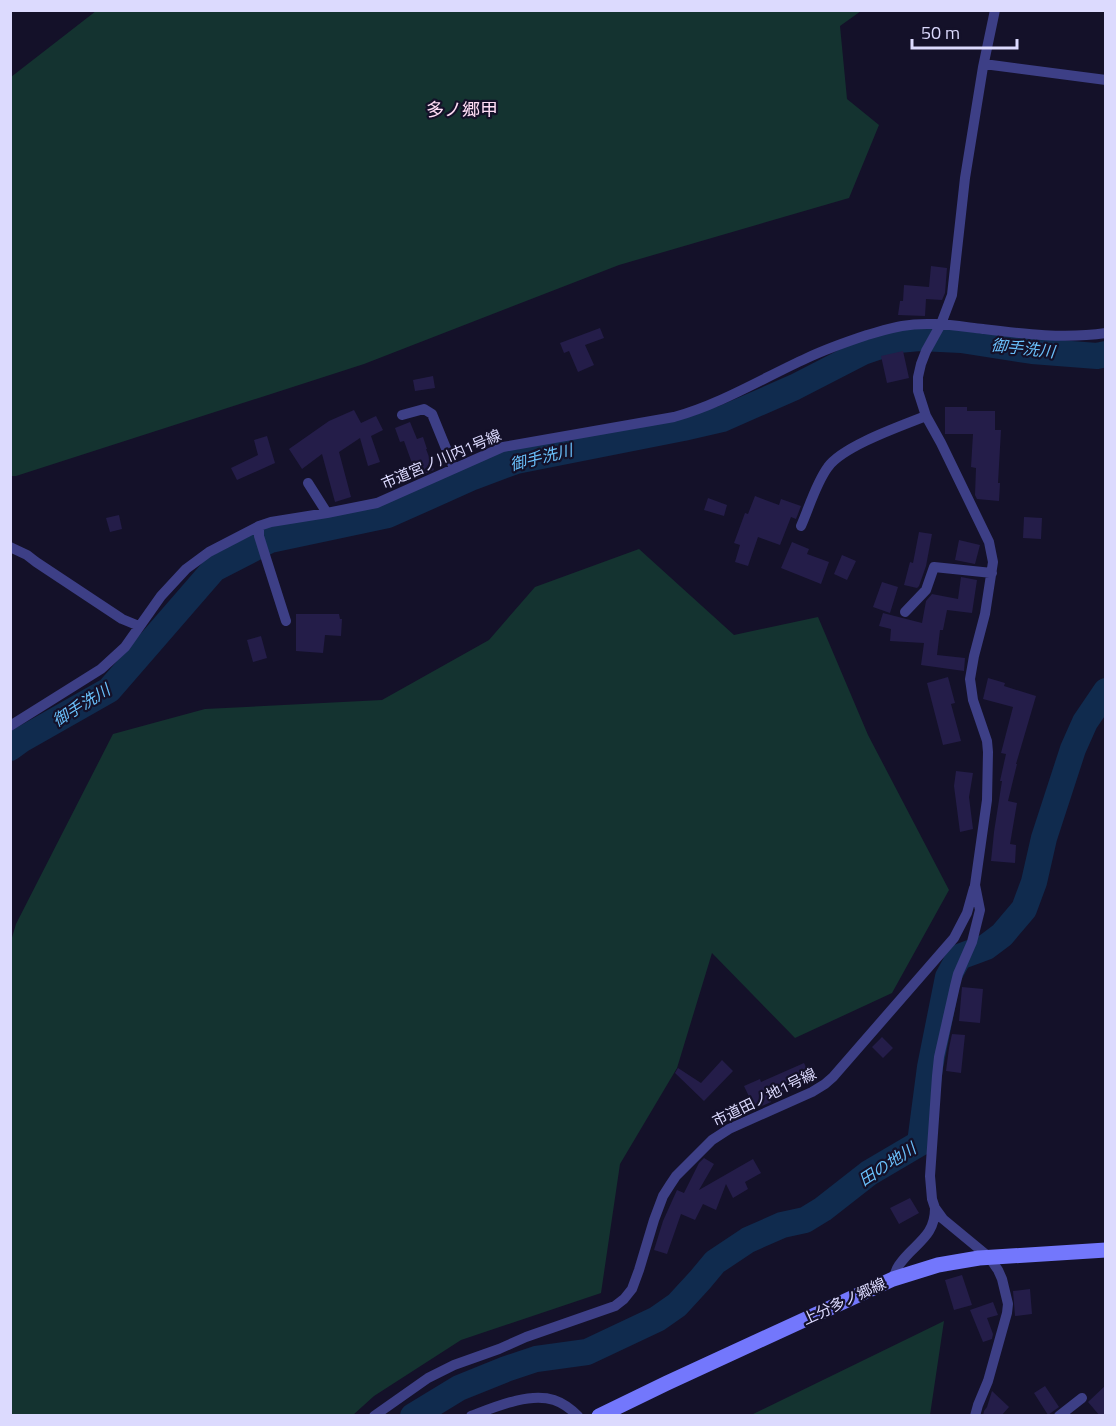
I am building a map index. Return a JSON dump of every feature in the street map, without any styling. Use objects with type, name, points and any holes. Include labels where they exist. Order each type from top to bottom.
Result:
[{"type":"main road","name":"上分多ノ郷線","points":[[599,1416],[893,1279],[938,1265],[990,1257],[1106,1250]]},
{"type":"street","points":[[893,1279],[898,1266],[933,1227],[935,1208],[930,1176],[939,1056],[958,974],[972,942],[980,910],[975,885],[987,800],[988,752],[987,741],[973,700],[970,680],[985,615],[992,573],[992,552],[926,416],[918,391],[918,377],[926,351],[952,295],[966,178],[995,10]]},
{"type":"street","points":[[984,64],[1106,80]]},
{"type":"street","name":"市道宮ノ川内1号線","points":[[10,726],[101,669],[125,647],[161,596],[186,569],[209,552],[259,531],[271,522],[377,503],[503,447],[687,413],[842,343],[900,326],[915,324],[1041,336],[1106,333]]},
{"type":"street","points":[[402,415],[424,409],[432,414],[454,468]]},
{"type":"street","points":[[801,526],[821,479],[837,457],[862,443],[926,416]]},
{"type":"street","points":[[308,483],[327,513]]},
{"type":"street","points":[[259,531],[286,621]]},
{"type":"street","points":[[10,547],[27,555],[122,619],[139,626]]},
{"type":"street","points":[[905,612],[926,590],[934,567],[992,573]]},
{"type":"street","name":"市道田ノ地1号線","points":[[374,1416],[428,1378],[454,1365],[615,1306],[624,1299],[632,1289],[663,1196],[676,1176],[718,1135],[812,1092],[833,1077],[954,938],[967,913],[975,885]]},
{"type":"street","points":[[935,1208],[943,1219],[990,1257],[1002,1279],[1008,1304],[988,1381],[975,1416]]},
{"type":"street","points":[[471,1416],[516,1401],[538,1398],[562,1403],[578,1416]]},
{"type":"street","points":[[1059,1416],[1082,1398]]},
{"type":"green space","points":[[96,11],[861,11],[840,26],[847,99],[879,125],[849,198],[619,265],[364,364],[11,476],[11,77]]},
{"type":"green space","points":[[639,549],[734,635],[818,617],[868,735],[949,890],[892,993],[795,1038],[712,953],[677,1068],[620,1164],[601,1293],[461,1340],[374,1396],[353,1415],[11,1415],[11,941],[16,924],[113,734],[205,709],[382,700],[489,640],[535,587]]},
{"type":"green space","points":[[944,1321],[930,1415],[751,1415]]},
{"type":"building","points":[[931,266],[947,268],[945,293],[942,300],[926,299],[925,316],[898,315],[900,301],[903,301],[904,285],[929,287]]},
{"type":"building","points":[[600,328],[604,338],[585,345],[594,365],[578,372],[569,351],[564,353],[560,343]]},
{"type":"building","points":[[903,351],[909,378],[887,383],[881,356]]},
{"type":"building","points":[[433,376],[435,388],[415,391],[413,380]]},
{"type":"building","points":[[945,407],[967,407],[967,411],[995,411],[995,430],[1001,430],[999,501],[977,499],[975,495],[976,468],[971,467],[973,434],[945,434]]},
{"type":"building","points":[[354,410],[361,423],[376,416],[383,430],[371,436],[380,462],[368,466],[360,438],[339,452],[351,497],[335,502],[322,454],[302,469],[289,449],[329,421]]},
{"type":"building","points":[[410,422],[417,439],[423,437],[434,470],[417,477],[404,441],[400,442],[395,428]]},
{"type":"building","points":[[267,436],[275,463],[237,480],[231,468],[258,455],[254,440]]},
{"type":"building","points":[[755,496],[779,505],[781,499],[801,506],[796,519],[791,517],[780,545],[758,537],[748,566],[735,562],[740,545],[734,543],[745,513],[748,514]]},
{"type":"building","points":[[708,498],[727,505],[724,516],[704,510]]},
{"type":"building","points":[[119,515],[122,529],[110,532],[106,518]]},
{"type":"building","points":[[1024,517],[1042,518],[1041,539],[1023,538]]},
{"type":"building","points":[[919,532],[932,534],[926,566],[917,588],[904,585],[910,562],[913,563]]},
{"type":"building","points":[[959,540],[980,545],[975,564],[955,560]]},
{"type":"building","points":[[792,542],[809,549],[807,554],[829,562],[821,584],[781,568]]},
{"type":"building","points":[[842,555],[856,561],[847,580],[834,574]]},
{"type":"building","points":[[961,577],[977,580],[972,613],[947,610],[943,630],[940,630],[937,655],[965,658],[964,671],[921,665],[924,643],[890,641],[891,629],[879,626],[883,613],[922,623],[926,601],[932,594],[958,599]]},
{"type":"building","points":[[882,582],[898,587],[890,613],[873,607]]},
{"type":"building","points":[[296,614],[339,614],[342,619],[341,636],[325,635],[323,653],[296,651]]},
{"type":"building","points":[[261,636],[267,658],[253,662],[247,640]]},
{"type":"building","points":[[948,677],[955,703],[951,704],[961,741],[943,745],[927,683]]},
{"type":"building","points":[[988,678],[1005,683],[1004,686],[1036,696],[1016,764],[1008,801],[1017,803],[1010,844],[1016,845],[1015,863],[991,861],[1002,781],[1000,781],[1006,754],[1001,753],[1013,707],[983,699]]},
{"type":"building","points":[[956,771],[973,773],[969,797],[973,829],[960,832],[954,786]]},
{"type":"building","points":[[962,987],[983,989],[980,1023],[959,1021]]},
{"type":"building","points":[[952,1034],[965,1035],[961,1073],[946,1071]]},
{"type":"building","points":[[882,1037],[893,1048],[883,1058],[872,1047]]},
{"type":"building","points":[[722,1060],[733,1071],[704,1101],[675,1073],[678,1068],[701,1083]]},
{"type":"building","points":[[804,1063],[810,1076],[782,1088],[784,1091],[769,1097],[771,1102],[755,1109],[744,1086],[760,1079],[761,1082]]},
{"type":"building","points":[[704,1158],[714,1164],[699,1190],[753,1159],[761,1173],[745,1182],[748,1189],[733,1198],[726,1184],[716,1210],[703,1204],[695,1220],[681,1214],[667,1254],[654,1250],[663,1221],[677,1190],[684,1193],[699,1163]]},
{"type":"building","points":[[910,1198],[919,1213],[899,1224],[890,1208]]},
{"type":"building","points":[[962,1275],[972,1305],[954,1310],[945,1280]]},
{"type":"building","points":[[1030,1289],[1032,1314],[1015,1316],[1013,1291]]},
{"type":"building","points":[[993,1302],[998,1315],[987,1318],[993,1334],[992,1339],[983,1342],[970,1310]]},
{"type":"building","points":[[1106,1385],[1106,1416],[1100,1416],[1088,1402]]},
{"type":"building","points":[[1045,1386],[1059,1407],[1048,1415],[1034,1393]]},
{"type":"building","points":[[992,1391],[1009,1407],[1001,1416],[983,1416],[984,1411]]},
{"type":"waterway","name":"御手洗川","points":[[10,748],[109,690],[214,569],[270,540],[388,515],[473,477],[516,461],[722,419],[795,387],[863,352],[898,340],[920,338],[961,340],[1032,351],[1097,356],[1106,354]]},
{"type":"waterway","name":"田の地川","points":[[413,1416],[459,1388],[506,1369],[536,1359],[587,1352],[657,1319],[677,1305],[715,1262],[748,1240],[782,1225],[805,1220],[869,1173],[920,1143],[930,1067],[948,977],[959,957],[986,947],[1002,935],[1024,909],[1073,749],[1085,722],[1106,691]]},
{"type":"district","name":"多ノ郷甲","points":[[462,109]]}]
